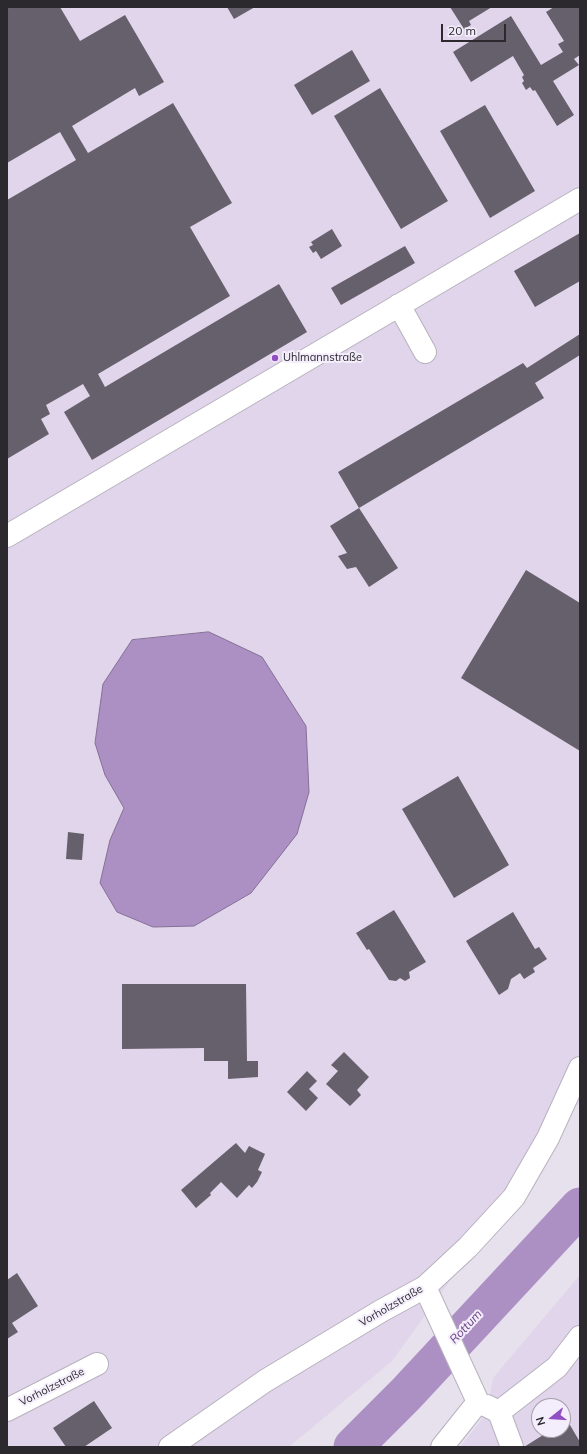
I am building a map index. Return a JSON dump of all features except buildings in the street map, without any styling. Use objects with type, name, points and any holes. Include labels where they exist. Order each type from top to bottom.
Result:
[{"type":"street","points":[[7,536],[580,199]]},
{"type":"street","points":[[400,305],[425,352]]},
{"type":"street","name":"Vorholzstraße","points":[[170,1447],[265,1381],[381,1311],[425,1287],[468,1247],[514,1198],[548,1138],[580,1068]]},
{"type":"street","points":[[425,1287],[478,1402],[499,1412],[512,1447]]},
{"type":"street","points":[[499,1412],[557,1367],[580,1337]]},
{"type":"street","name":"Vorholzstraße","points":[[7,1410],[97,1364]]},
{"type":"street","points":[[442,1447],[478,1402]]},
{"type":"shaded area","points":[[7,7],[580,7],[580,1103],[576,1106],[392,1361],[289,1447],[7,1447]]},
{"type":"shaded area","points":[[209,632],[262,657],[306,726],[309,792],[297,834],[251,893],[194,926],[153,927],[117,912],[100,883],[110,840],[124,808],[105,775],[95,743],[103,684],[132,640]]},
{"type":"shaded area","points":[[580,1275],[580,1447],[460,1447],[487,1413],[493,1378]]},
{"type":"waterway","name":"Rottum","points":[[353,1447],[406,1394],[580,1207]]},
{"type":"place","name":"Uhlmannstraße","points":[[275,358]]}]
